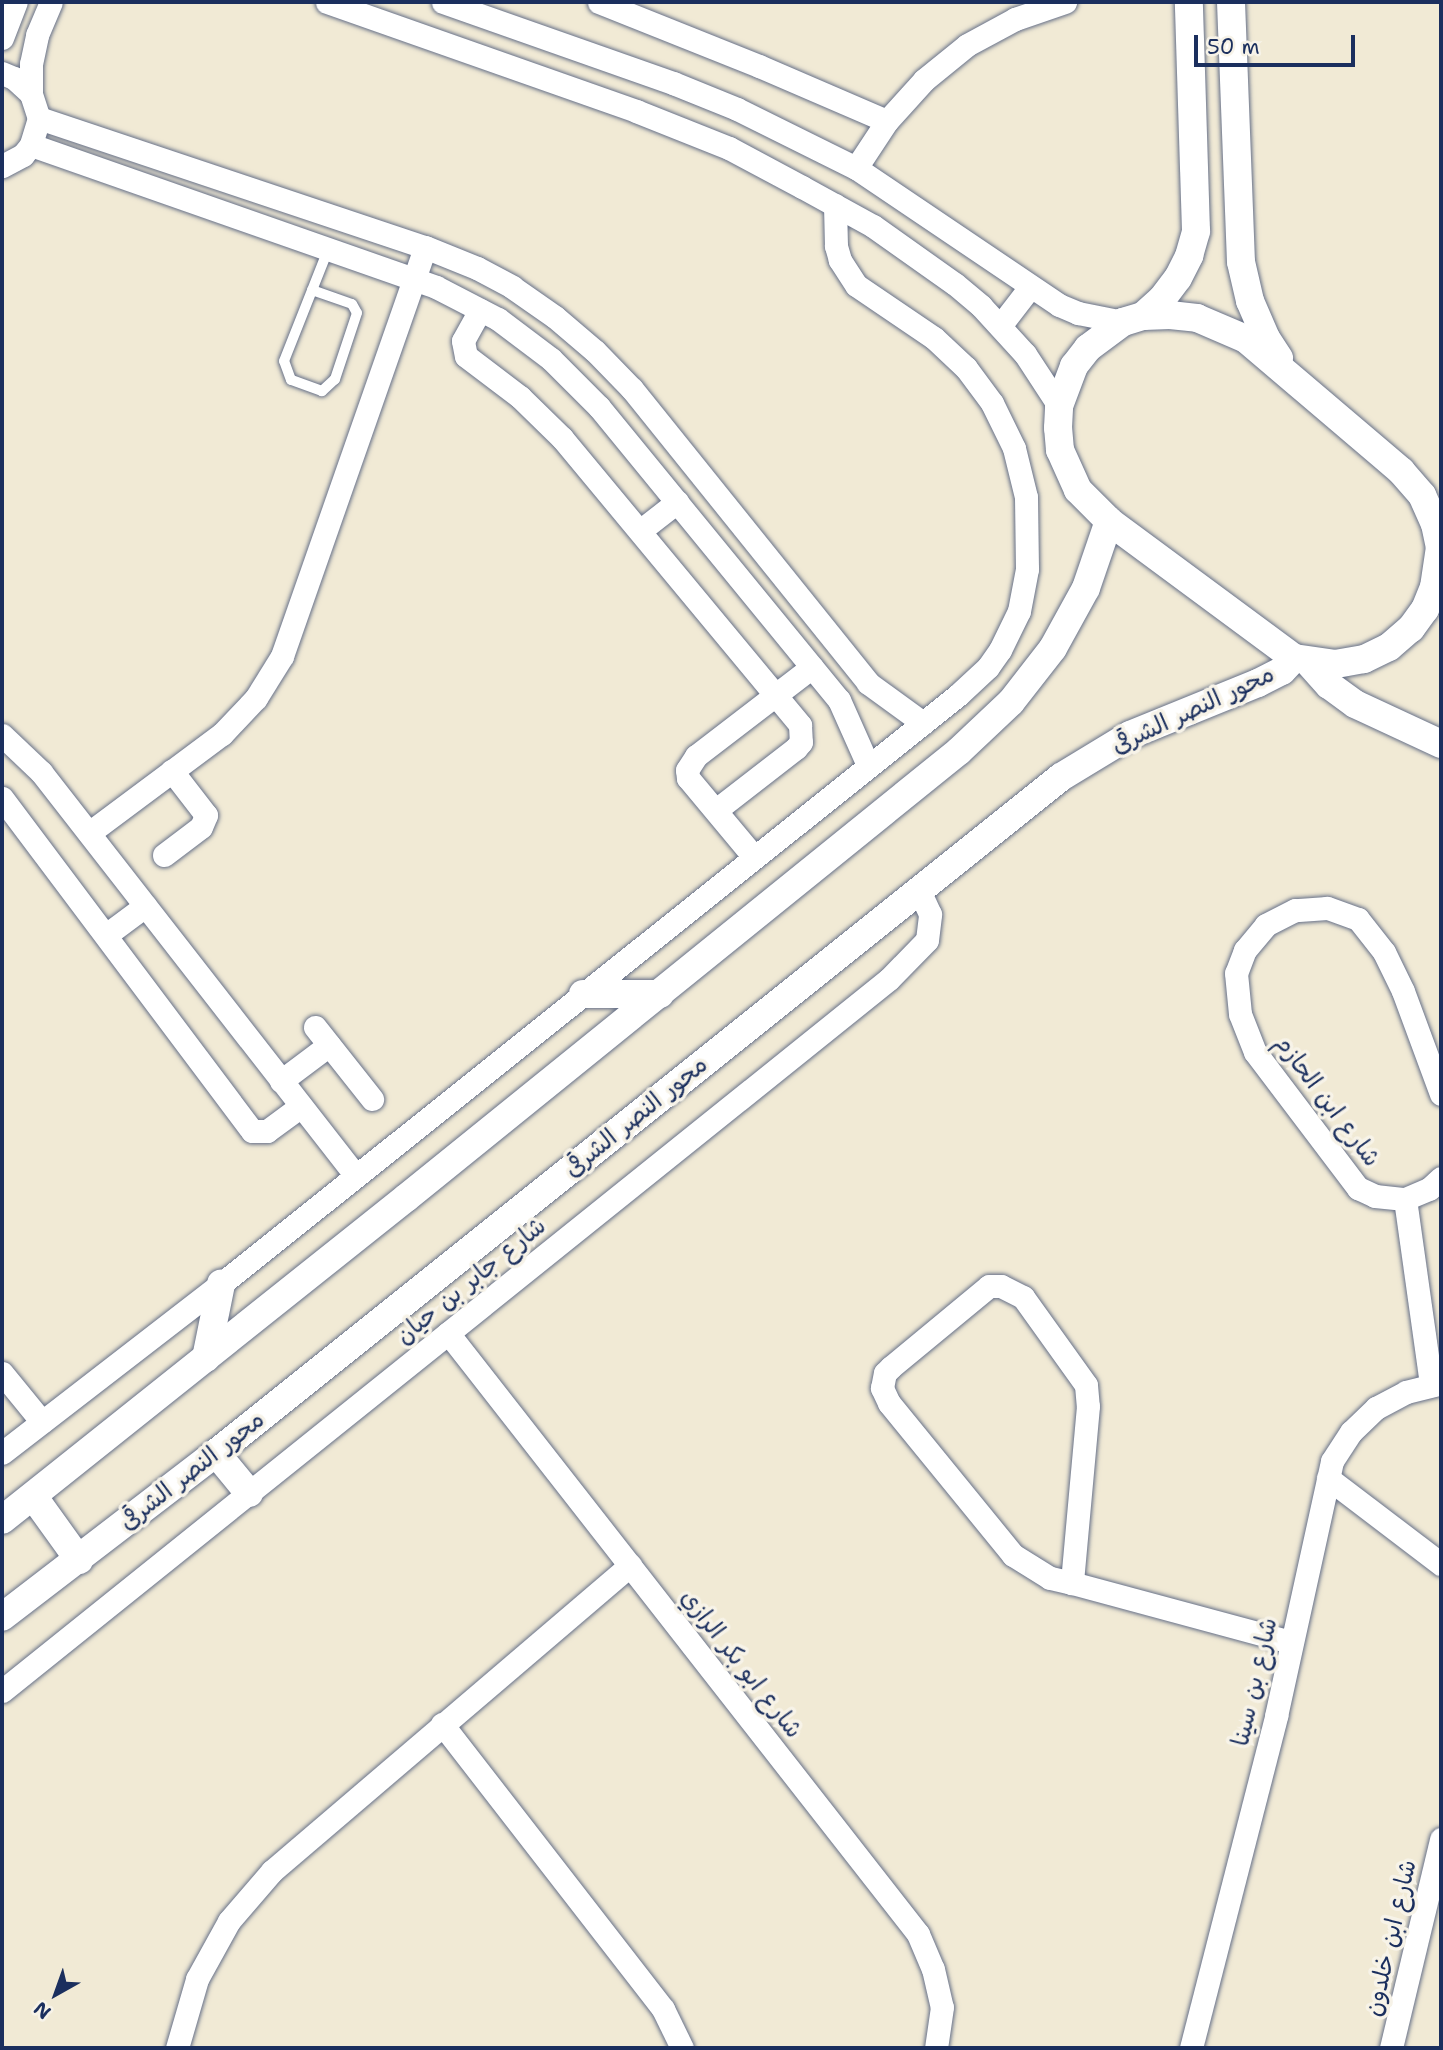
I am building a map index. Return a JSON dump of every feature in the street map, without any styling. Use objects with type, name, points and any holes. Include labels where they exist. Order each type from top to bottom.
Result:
[{"type":"street","points":[[2,38],[16,2]]},
{"type":"street","points":[[5,168],[31,145],[39,118],[32,94],[31,64],[37,35],[51,2]]},
{"type":"street","points":[[327,2],[636,111],[729,148],[835,205],[873,226],[955,284],[1000,326],[1025,354],[1059,406]]},
{"type":"street","points":[[443,2],[497,11],[737,109],[856,168],[918,207],[1030,287],[1078,313],[1133,319],[1197,318],[1222,326],[1246,339],[1288,372],[1441,505]]},
{"type":"street","points":[[599,2],[633,8],[887,121]]},
{"type":"street","points":[[856,168],[887,121],[924,80],[967,46],[1015,19],[1065,2]]},
{"type":"street","points":[[1189,2],[1196,231],[1189,256],[1178,278],[1162,299],[1087,348],[1065,385],[1059,406],[1058,428],[1067,471],[1085,499],[1109,521],[1301,660],[1329,685],[1356,704],[1441,744]]},
{"type":"street","points":[[1231,2],[1241,262],[1250,301],[1288,372]]},
{"type":"street","points":[[1190,41],[1232,41]]},
{"type":"street","points":[[2,73],[14,78],[32,94]]},
{"type":"street","points":[[39,118],[425,247],[477,268],[512,287],[555,317],[595,351],[632,388],[868,682],[923,723]]},
{"type":"street","points":[[31,145],[413,279],[498,319],[551,359],[599,407],[845,710],[868,765]]},
{"type":"street","points":[[2,1454],[221,1284],[923,723],[974,682],[994,659],[1019,611],[1027,569],[1026,497],[1014,448],[980,384],[934,338],[867,295],[847,273],[836,246],[835,205]]},
{"type":"street","points":[[89,833],[229,726],[256,698],[282,656],[425,247]]},
{"type":"street","points":[[1000,326],[1030,287]]},
{"type":"street","points":[[480,310],[463,341],[466,356],[520,397],[562,438],[800,725],[801,742],[716,810]]},
{"type":"street","points":[[1301,660],[1336,664],[1364,659],[1389,647],[1411,628],[1425,609],[1434,587],[1441,549],[1435,524],[1422,495],[1401,471]]},
{"type":"street","points":[[641,530],[677,502]]},
{"type":"street","points":[[2,1520],[660,994],[959,751],[1011,702],[1054,648],[1086,587],[1109,521]]},
{"type":"street","points":[[1411,628],[1441,627]]},
{"type":"street","name":"محور النصر الشرقى","points":[[2,1617],[216,1453],[1061,776],[1130,735],[1258,683],[1301,660]]},
{"type":"street","points":[[754,857],[688,778],[690,762],[812,667]]},
{"type":"street","points":[[2,735],[31,761],[89,833],[356,1176]]},
{"type":"street","points":[[164,855],[201,827],[206,815],[172,771]]},
{"type":"street","points":[[2,798],[252,1131],[267,1132],[301,1106]]},
{"type":"street","name":"شارع جابر بن حيان","points":[[2,1691],[911,960],[927,940],[930,914],[919,890]]},
{"type":"street","points":[[106,935],[145,906]]},
{"type":"street","name":"شارع ابن الحازم","points":[[1405,1199],[1376,1196],[1358,1188],[1255,1052],[1240,1014],[1237,973],[1245,950],[1266,925],[1295,910],[1327,908],[1358,919],[1384,952],[1403,990],[1441,1094]]},
{"type":"street","points":[[583,994],[660,994]]},
{"type":"street","points":[[281,1081],[322,1036],[372,1099]]},
{"type":"street","points":[[1436,1384],[1405,1199],[1429,1189],[1441,1178]]},
{"type":"street","points":[[205,1358],[221,1284]]},
{"type":"street","points":[[1072,1583],[1088,1406],[1086,1385],[1023,1297],[1001,1286],[989,1286],[891,1367],[885,1373],[882,1388],[889,1403],[1013,1555],[1050,1578],[1292,1642]]},
{"type":"street","name":"شارع ابو بكر الرازي","points":[[448,1333],[918,1934],[933,1969],[942,2007],[936,2048]]},
{"type":"street","points":[[4,1382],[42,1422]]},
{"type":"street","name":"شارع بن سينا","points":[[1191,2048],[1276,1717],[1332,1461],[1351,1432],[1376,1408],[1406,1392],[1436,1384]]},
{"type":"street","points":[[216,1453],[249,1493]]},
{"type":"street","points":[[1328,1478],[1441,1564]]},
{"type":"street","points":[[33,1496],[79,1560]]},
{"type":"street","points":[[177,2048],[197,1979],[229,1921],[272,1871],[630,1565]]},
{"type":"street","points":[[442,1724],[663,2009],[682,2048]]},
{"type":"street","name":"شارع ابن خلدون","points":[[1391,2048],[1441,1839]]},
{"type":"lane","points":[[313,290],[352,304],[357,313],[335,379],[322,391],[297,384],[285,368],[284,361],[328,250]]}]
